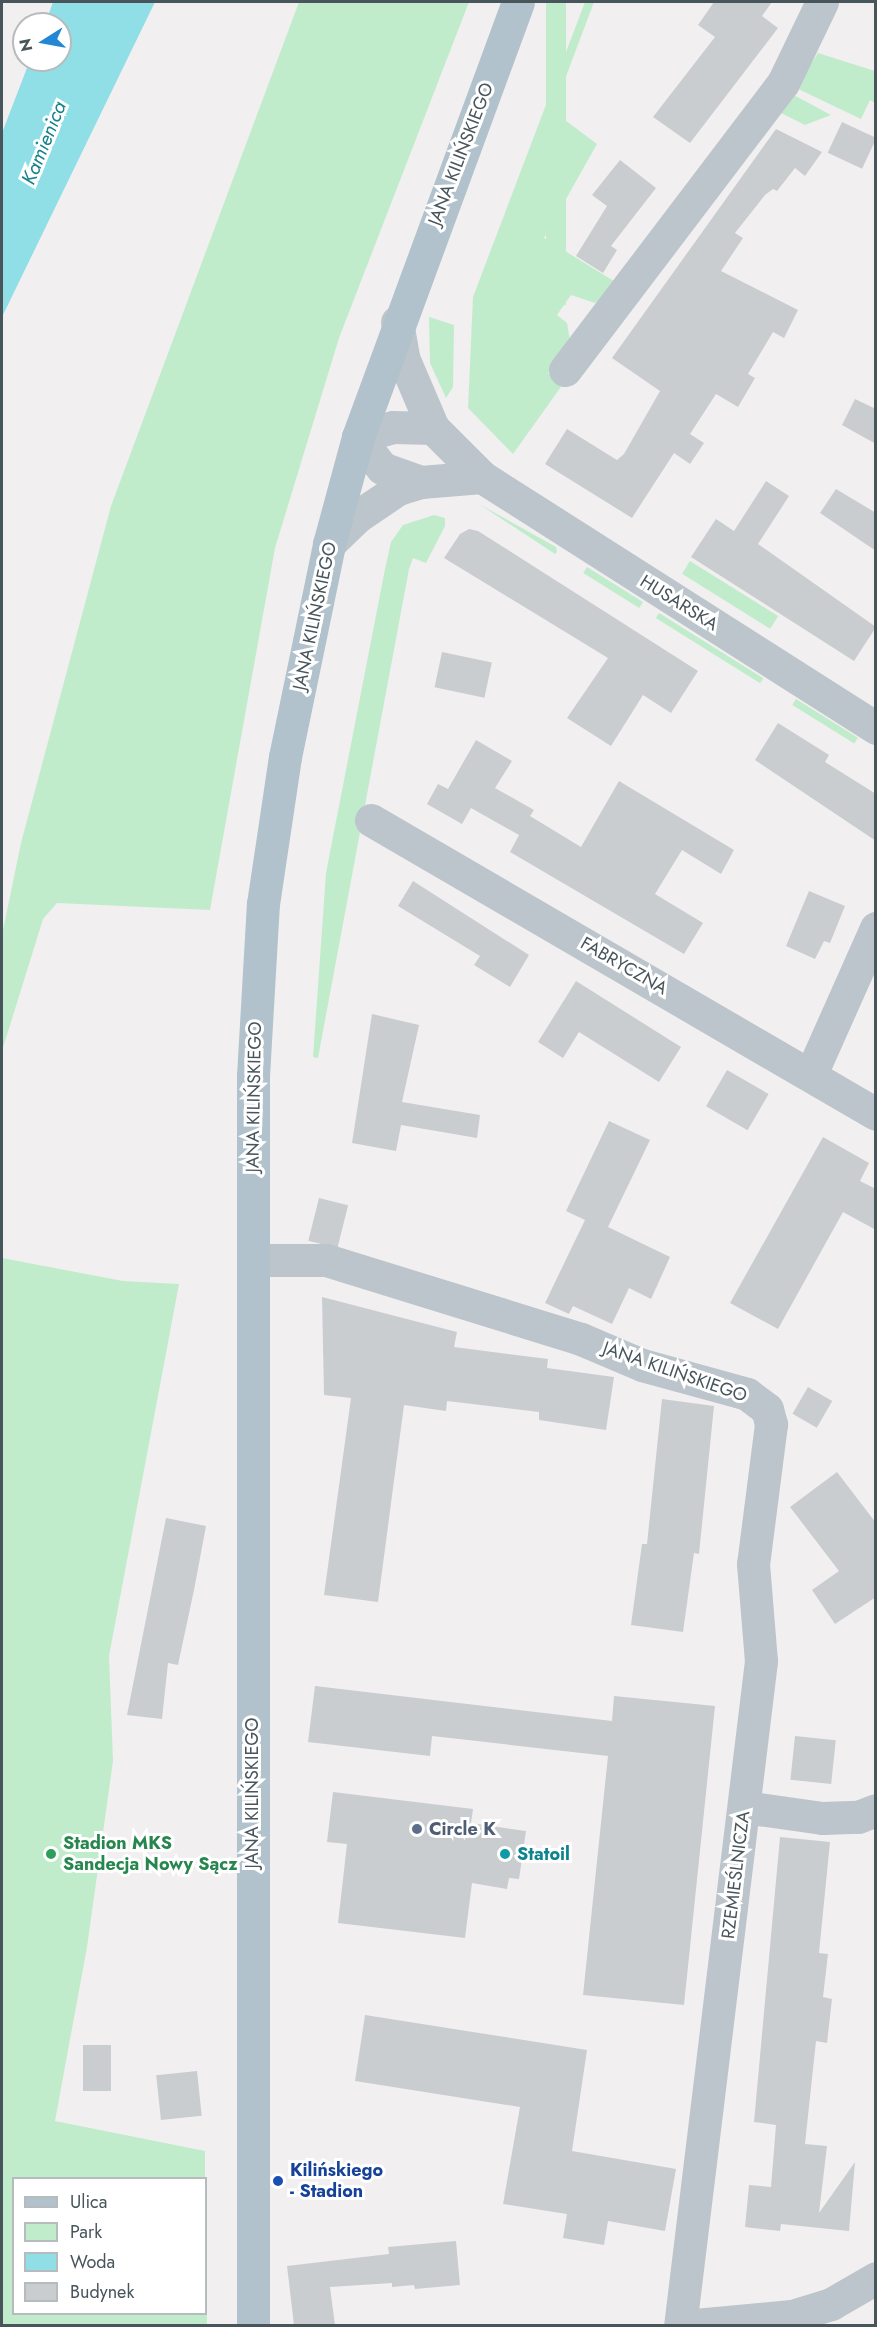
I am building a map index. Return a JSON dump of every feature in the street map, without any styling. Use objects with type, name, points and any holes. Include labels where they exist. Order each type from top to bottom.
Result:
[{"type":"main road","name":"JANA KILIŃSKIEGO","points":[[253,2325],[254,1064],[263,904],[285,757],[329,544],[358,438],[397,322],[518,2]]},
{"type":"street","points":[[565,370],[783,83],[822,2]]},
{"type":"street","name":"HUSARSKA","points":[[397,322],[404,360],[433,428],[482,477],[876,728]]},
{"type":"street","points":[[422,482],[382,468],[358,438],[393,427],[433,428]]},
{"type":"street","points":[[329,544],[380,500],[422,482],[482,477]]},
{"type":"street","name":"FABRYCZNA","points":[[371,820],[811,1074],[876,1114]]},
{"type":"street","points":[[811,1074],[876,928]]},
{"type":"street","name":"JANA KILIŃSKIEGO","points":[[253,1260],[326,1260],[503,1314],[642,1365],[747,1394],[767,1409],[771,1424]]},
{"type":"street","name":"RZEMIEŚLNICZA","points":[[682,2325],[762,1661],[753,1564],[771,1424]]},
{"type":"street","points":[[744,1807],[822,1818],[858,1817],[876,1810]]},
{"type":"street","points":[[682,2325],[792,2316],[831,2304],[876,2278]]},
{"type":"green space","points":[[299,2],[469,2],[339,338],[275,548],[210,910],[57,903],[43,919],[2,1051],[2,935],[21,843],[111,506]]},
{"type":"green space","points":[[546,2],[566,2],[566,305],[546,305]]},
{"type":"green space","points":[[585,2],[594,2],[553,111],[597,144],[544,238],[617,283],[595,303],[571,295],[557,315],[567,323],[570,341],[548,373],[563,384],[513,454],[468,408],[473,297]]},
{"type":"green space","points":[[818,53],[875,71],[875,103],[870,100],[861,119],[796,88]]},
{"type":"green space","points":[[792,94],[831,115],[805,125],[781,113]]},
{"type":"green space","points":[[429,317],[454,325],[453,387],[446,398],[430,363]]},
{"type":"green space","points":[[479,504],[556,547],[557,552],[555,554]]},
{"type":"green space","points":[[434,515],[445,518],[445,526],[426,563],[413,558],[409,569],[318,1058],[313,1057],[326,873],[391,542],[403,525]]},
{"type":"green space","points":[[690,561],[778,616],[770,629],[682,574]]},
{"type":"green space","points":[[587,567],[643,602],[639,608],[583,573]]},
{"type":"green space","points":[[659,613],[763,678],[760,683],[656,618]]},
{"type":"green space","points":[[796,699],[858,738],[854,744],[792,705]]},
{"type":"green space","name":"Stadion MKS Sandecja Nowy Sącz","points":[[2,1258],[123,1281],[179,1284],[109,1656],[113,1761],[87,1947],[55,2121],[205,2151],[205,2177],[12,2177],[12,2315],[207,2315],[207,2325],[2,2325]]},
{"type":"water","name":"Kamienica","points":[[53,2],[155,2],[2,317],[2,133],[25,72],[72,72],[72,12],[49,12]]},
{"type":"building","points":[[714,2],[772,2],[762,16],[778,28],[690,143],[653,117],[715,37],[698,25]]},
{"type":"building","points":[[842,122],[876,138],[862,169],[828,153]]},
{"type":"building","points":[[776,129],[822,152],[805,176],[795,168],[777,191],[773,189],[765,195],[735,233],[743,238],[721,271],[798,310],[784,338],[773,332],[748,374],[755,378],[738,407],[716,394],[690,434],[704,443],[690,464],[674,453],[632,518],[545,464],[567,429],[617,460],[624,454],[660,391],[612,358]]},
{"type":"building","points":[[620,160],[656,188],[611,246],[617,250],[603,273],[576,256],[607,206],[592,195]]},
{"type":"building","points":[[855,399],[876,409],[876,444],[842,425]]},
{"type":"building","points":[[766,481],[789,496],[758,544],[876,627],[854,661],[691,557],[716,519],[734,531]]},
{"type":"building","points":[[836,489],[876,513],[876,551],[820,513]]},
{"type":"building","points":[[469,529],[478,531],[698,671],[671,713],[643,695],[611,746],[567,718],[608,658],[444,558],[460,534]]},
{"type":"building","points":[[442,652],[492,663],[484,698],[435,687]]},
{"type":"building","points":[[778,723],[829,755],[825,762],[876,794],[876,841],[755,760]]},
{"type":"building","points":[[476,740],[512,761],[495,788],[534,810],[530,816],[581,847],[619,781],[734,850],[721,874],[682,850],[655,894],[703,923],[684,954],[510,852],[519,835],[471,808],[462,824],[427,804],[438,784],[448,789]]},
{"type":"building","points":[[413,881],[529,955],[510,987],[474,965],[480,956],[398,906]]},
{"type":"building","points":[[809,891],[845,906],[830,943],[824,941],[815,959],[786,946]]},
{"type":"building","points":[[576,981],[681,1047],[659,1082],[579,1032],[563,1058],[538,1042]]},
{"type":"building","points":[[372,1014],[419,1025],[402,1102],[480,1115],[477,1138],[401,1125],[396,1151],[352,1143]]},
{"type":"building","points":[[727,1070],[769,1094],[748,1130],[706,1106]]},
{"type":"building","points":[[609,1121],[650,1140],[608,1227],[670,1257],[651,1299],[629,1288],[612,1324],[573,1306],[569,1314],[545,1303],[585,1220],[566,1211]]},
{"type":"building","points":[[823,1137],[869,1163],[860,1181],[876,1189],[876,1230],[843,1212],[778,1329],[730,1303]]},
{"type":"building","points":[[319,1198],[348,1205],[337,1248],[308,1241]]},
{"type":"building","points":[[322,1297],[457,1332],[454,1347],[548,1359],[547,1368],[614,1377],[606,1430],[539,1420],[539,1412],[447,1401],[446,1411],[404,1405],[378,1602],[324,1595],[351,1398],[324,1395]]},
{"type":"building","points":[[808,1387],[832,1401],[817,1428],[792,1414]]},
{"type":"building","points":[[662,1399],[714,1406],[699,1554],[694,1553],[683,1632],[631,1625],[642,1544],[647,1544]]},
{"type":"building","points":[[837,1472],[876,1523],[876,1597],[835,1624],[812,1590],[839,1571],[790,1507]]},
{"type":"building","points":[[166,1518],[206,1526],[178,1665],[168,1663],[162,1719],[127,1715]]},
{"type":"building","points":[[315,1686],[612,1721],[614,1696],[715,1706],[684,2005],[583,1995],[608,1756],[432,1736],[430,1756],[308,1742]]},
{"type":"building","points":[[795,1736],[836,1740],[831,1784],[790,1780]]},
{"type":"building","points":[[333,1792],[473,1809],[471,1823],[526,1831],[519,1879],[509,1878],[507,1889],[472,1883],[465,1938],[338,1923],[347,1844],[327,1842]]},
{"type":"building","points":[[780,1837],[830,1842],[819,1953],[828,1954],[823,1997],[832,1999],[827,2043],[816,2041],[805,2144],[827,2146],[819,2213],[855,2162],[849,2231],[781,2224],[780,2231],[745,2227],[749,2185],[771,2187],[776,2125],[754,2122]]},
{"type":"building","points":[[365,2015],[587,2050],[572,2151],[676,2169],[665,2231],[608,2221],[604,2245],[563,2238],[567,2214],[503,2204],[520,2107],[355,2081]]},
{"type":"building","points":[[83,2045],[111,2045],[111,2091],[83,2091]]},
{"type":"building","points":[[197,2071],[202,2116],[161,2120],[156,2075]]},
{"type":"building","points":[[456,2241],[460,2285],[415,2289],[414,2285],[392,2287],[392,2283],[330,2287],[335,2325],[294,2325],[287,2266],[389,2254],[388,2247]]},
{"type":"place","name":"Circle K","points":[[417,1829]]},
{"type":"place","name":"Stadion MKS Sandecja Nowy Sącz","points":[[51,1854]]},
{"type":"place","name":"Statoil","points":[[505,1854]]},
{"type":"place","name":"Kilińskiego - Stadion","points":[[278,2181]]}]
